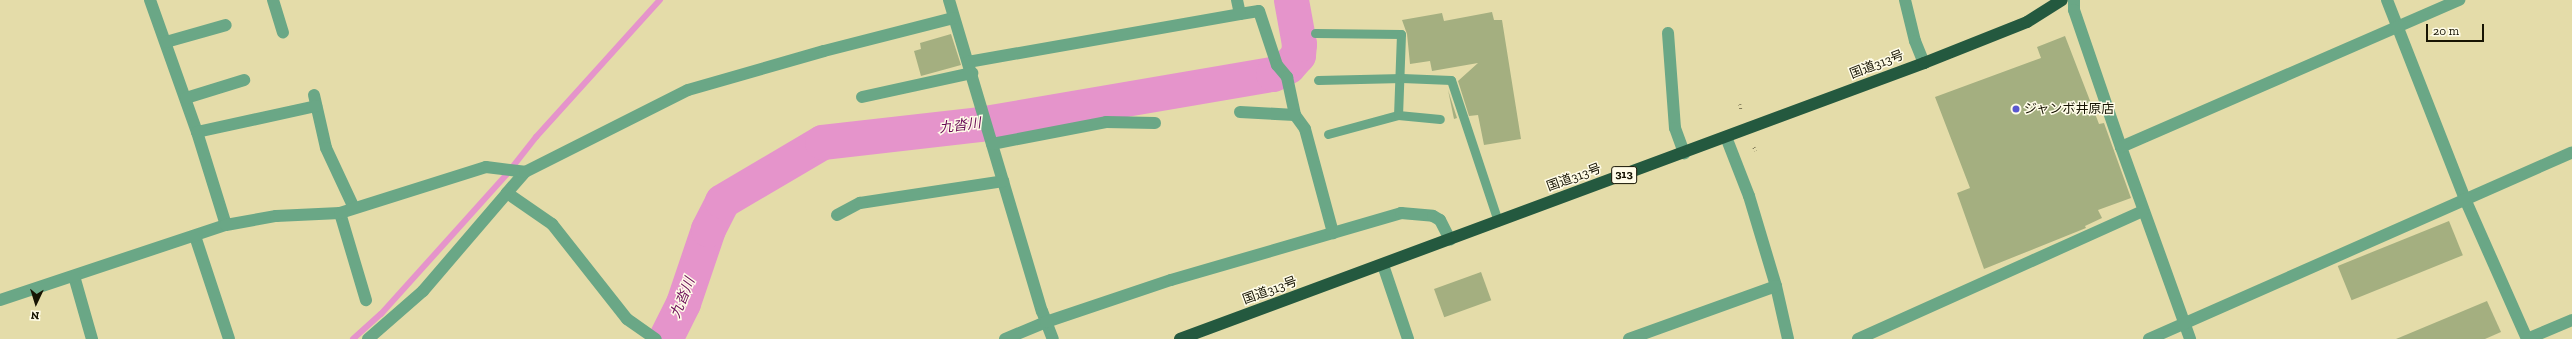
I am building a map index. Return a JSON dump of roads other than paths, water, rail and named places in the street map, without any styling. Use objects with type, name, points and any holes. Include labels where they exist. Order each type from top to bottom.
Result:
[{"type":"highway","name":"国道313号","points":[[1180,339],[1383,265],[1924,63],[2027,22],[2062,0]]},
{"type":"street","points":[[150,0],[186,98],[226,225]]},
{"type":"street","points":[[273,0],[283,32]]},
{"type":"street","points":[[948,0],[970,67],[987,129],[1046,322],[1053,339]]},
{"type":"street","points":[[1237,0],[1240,14]]},
{"type":"street","points":[[1905,0],[1916,41],[1924,63]]},
{"type":"street","points":[[2074,0],[2074,10],[2121,147],[2190,339]]},
{"type":"street","points":[[2387,0],[2466,199],[2527,339],[2572,320]]},
{"type":"street","points":[[2121,147],[2459,0]]},
{"type":"street","points":[[862,97],[970,67],[1259,11],[1277,65],[1287,77],[1295,115],[1304,129],[1333,233]]},
{"type":"street","points":[[368,339],[423,292],[507,193],[522,171],[688,90],[824,51],[953,18]]},
{"type":"street","points":[[166,42],[226,25]]},
{"type":"street","points":[[1668,32],[1675,128],[1684,153]]},
{"type":"street","points":[[186,98],[244,80]]},
{"type":"street","points":[[197,132],[315,100],[332,166],[354,208]]},
{"type":"street","points":[[1240,112],[1295,115]]},
{"type":"street","points":[[992,144],[1106,122],[1155,123]]},
{"type":"street","points":[[1726,137],[1749,196],[1776,286],[1788,339]]},
{"type":"street","points":[[2149,339],[2572,152]]},
{"type":"street","points":[[0,300],[226,225],[276,216],[340,213],[486,167],[502,167],[522,171]]},
{"type":"street","points":[[837,215],[860,203],[1003,181]]},
{"type":"street","points":[[507,193],[552,224],[627,319],[655,338]]},
{"type":"street","points":[[1858,339],[2144,211]]},
{"type":"street","points":[[1005,339],[1046,322],[1171,280],[1409,212],[1433,216],[1440,220],[1450,240]]},
{"type":"street","points":[[340,213],[366,300]]},
{"type":"street","points":[[195,236],[228,339]]},
{"type":"street","points":[[1383,265],[1408,339]]},
{"type":"street","points":[[74,276],[92,339]]},
{"type":"street","points":[[1629,339],[1776,286]]},
{"type":"lane","points":[[1315,33],[1401,34],[1402,78],[1398,115]]},
{"type":"lane","points":[[1318,80],[1402,78],[1451,80],[1498,221]]},
{"type":"lane","points":[[1328,134],[1398,115],[1440,119]]},
{"type":"waterway","points":[[353,339],[381,314],[507,174],[536,137],[660,0]]},
{"type":"waterway","name":"九沓川","points":[[665,339],[683,303],[708,229],[722,201],[822,142],[979,124],[1273,74],[1288,66],[1298,55],[1299,44],[1291,0]]},
{"type":"place","name":"ジャンボ井原店","points":[[2016,109]]}]
